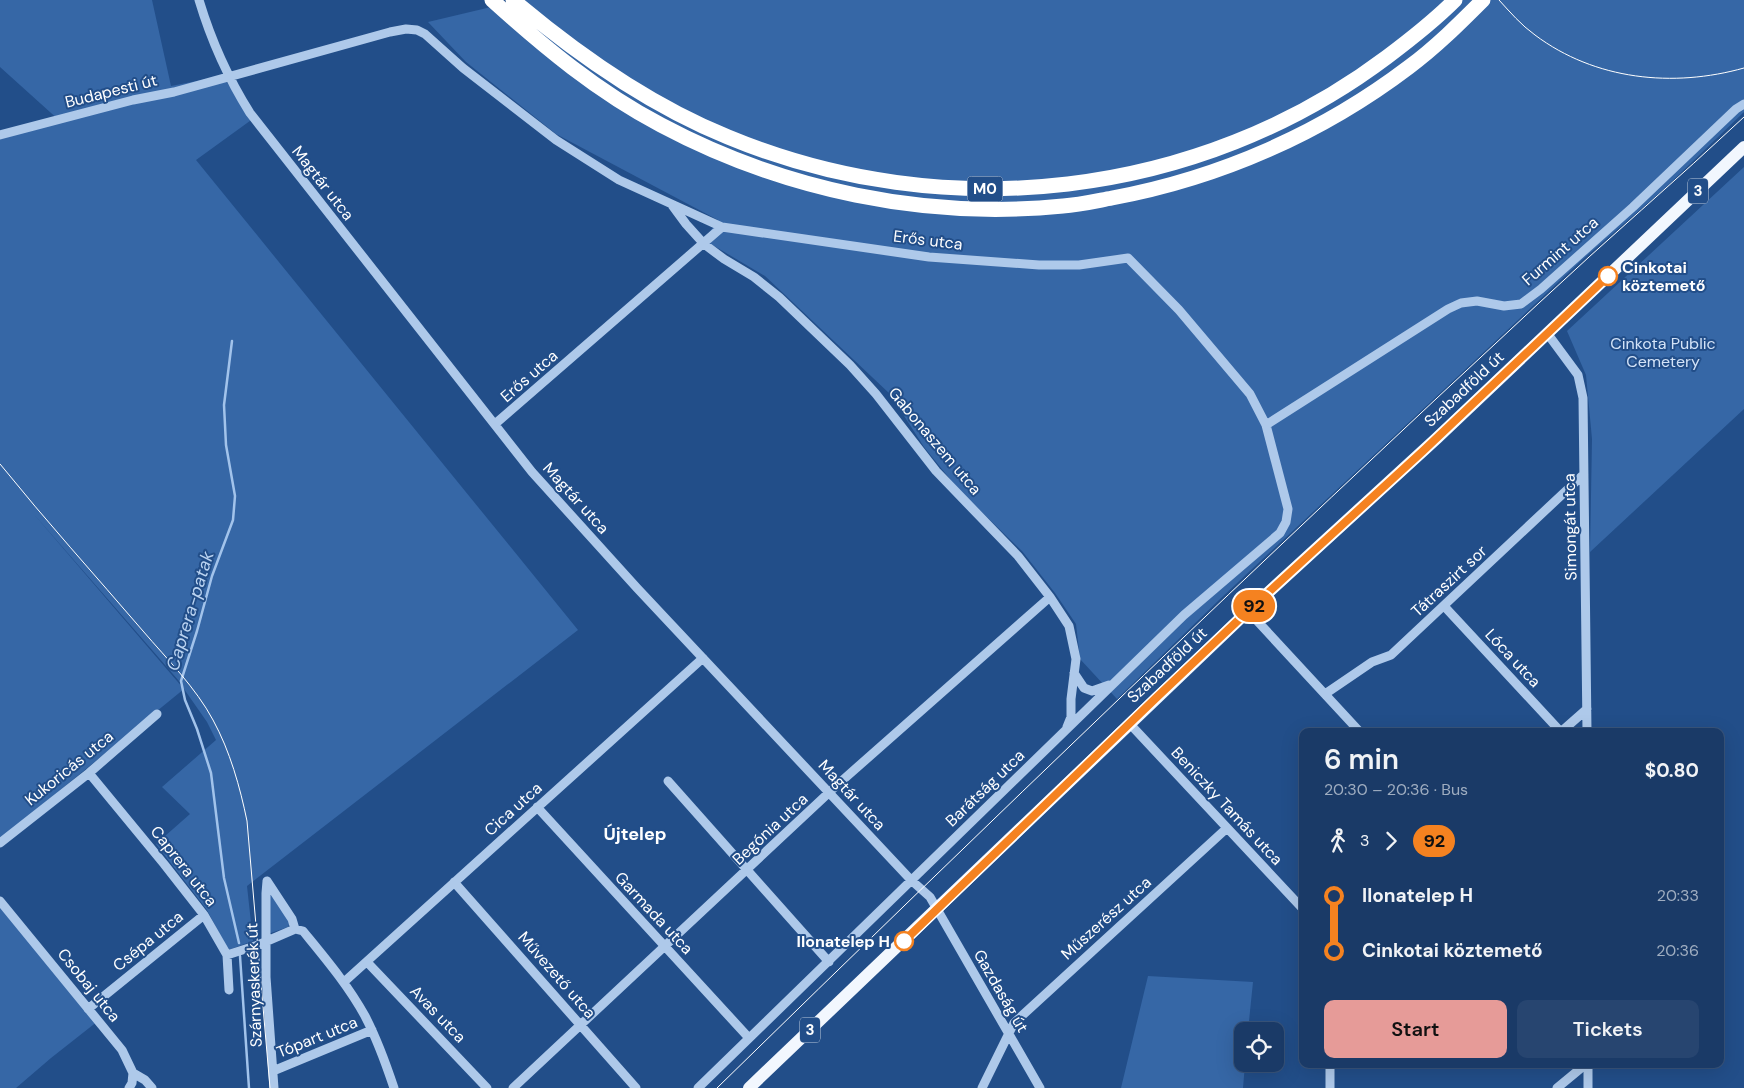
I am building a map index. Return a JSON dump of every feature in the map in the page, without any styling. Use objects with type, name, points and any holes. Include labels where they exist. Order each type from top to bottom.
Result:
[{"type":"highway","name":"M0","points":[[492,0],[553,54],[591,82],[660,125],[714,151],[765,171],[819,187],[910,204],[980,209],[1064,206],[1139,193],[1216,171],[1258,155],[1299,135],[1368,96],[1423,55],[1483,0]]},
{"type":"highway","name":"M0","points":[[513,0],[564,41],[623,82],[696,123],[742,143],[806,165],[864,178],[948,188],[1005,189],[1077,184],[1148,170],[1193,157],[1248,137],[1294,116],[1344,87],[1410,40],[1455,0]]},
{"type":"main road","name":"Szabadföld út","points":[[749,1088],[1129,723],[1744,147]]},
{"type":"street","name":"Magtár utca","points":[[200,0],[216,49],[240,98],[261,128],[549,491],[702,658],[911,880],[930,897],[937,909]]},
{"type":"street","name":"Budapesti út","points":[[0,136],[390,32],[406,29],[417,30],[432,38],[463,68],[556,140],[619,180],[722,227]]},
{"type":"street","name":"Furmint utca","points":[[1266,425],[1442,313],[1461,303],[1477,301],[1504,306],[1521,304],[1541,289],[1633,207],[1736,109],[1744,104]]},
{"type":"street","name":"Gabonaszem utca","points":[[671,204],[704,244],[724,259],[754,277],[850,365],[876,394],[936,471],[1018,556],[1050,597],[1069,626],[1076,659],[1071,717],[1067,730]]},
{"type":"street","name":"Erős utca","points":[[495,424],[722,227],[938,258],[1039,265],[1079,265],[1128,258],[1179,310],[1250,394],[1266,425],[1288,510]]},
{"type":"street","name":"Simongát utca","points":[[1547,333],[1578,374],[1583,398],[1587,728]]},
{"type":"street","name":"Tátraszirt sor","points":[[1325,694],[1372,662],[1391,655],[1584,474]]},
{"type":"street","name":"Barátság utca","points":[[698,1088],[1184,615],[1280,533],[1286,522],[1288,510]]},
{"type":"street","name":"Begónia utca","points":[[513,1088],[844,780],[1050,597]]},
{"type":"street","name":"Lóca utca","points":[[1444,606],[1558,728]]},
{"type":"street","points":[[1248,611],[1356,728]]},
{"type":"street","name":"Cica utca","points":[[344,982],[702,658]]},
{"type":"street","points":[[1074,673],[1084,688],[1092,690],[1115,682]]},
{"type":"street","points":[[1565,728],[1587,709]]},
{"type":"street","name":"Kukoricás utca","points":[[0,843],[89,773],[157,714]]},
{"type":"street","name":"Beniczky Tamás utca","points":[[1129,723],[1299,905]]},
{"type":"street","name":"Caprera utca","points":[[89,773],[204,915],[227,956],[229,990]]},
{"type":"street","points":[[668,781],[829,962]]},
{"type":"street","name":"Garmada utca","points":[[537,807],[749,1038]]},
{"type":"street","name":"Műszerész utca","points":[[982,1088],[1014,1023],[1228,828]]},
{"type":"street","name":"Szárnyaskerék út","points":[[274,1088],[266,977],[267,881],[292,919],[295,929]]},
{"type":"street","name":"Művezető utca","points":[[454,882],[636,1088]]},
{"type":"street","name":"Csobaj utca","points":[[0,901],[122,1050],[133,1073],[145,1080],[152,1088]]},
{"type":"street","name":"Gazdaság út","points":[[937,909],[1040,1088]]},
{"type":"street","name":"Csépa utca","points":[[88,1009],[204,915]]},
{"type":"street","points":[[227,956],[295,929],[303,931],[344,982],[372,1030],[394,1088]]},
{"type":"street","name":"Avas utca","points":[[367,962],[487,1088]]},
{"type":"street","name":"Tópart utca","points":[[272,1071],[372,1030]]},
{"type":"street","points":[[1330,1068],[1330,1088]]},
{"type":"street","points":[[1557,1088],[1582,1068]]},
{"type":"street","points":[[1587,1068],[1588,1088]]},
{"type":"street","points":[[129,1088],[132,1083],[133,1073]]},
{"type":"green space","points":[[0,0],[152,0],[171,86],[222,76],[254,118],[196,160],[578,630],[247,886],[253,941],[228,950],[207,910],[156,844],[190,814],[162,787],[216,740],[207,722],[184,689],[0,839],[0,139],[61,122],[0,67]],"holes":[[[32,512],[179,681],[183,688]]]},
{"type":"green space","points":[[520,0],[1744,0],[1744,112],[1663,190],[1582,260],[1219,600],[1117,699],[1080,659],[1076,624],[1055,593],[1022,551],[958,489],[924,447],[890,394],[765,276],[704,240],[718,220],[556,134],[466,62],[428,22]]},
{"type":"green space","name":"Cinkota Public Cemetery","points":[[1744,167],[1744,409],[1590,552],[1592,439],[1586,375],[1567,331]]},
{"type":"green space","points":[[269,893],[291,920],[288,927],[268,934]]},
{"type":"green space","points":[[0,899],[98,1021],[16,1088],[0,1088]]},
{"type":"green space","points":[[1148,976],[1253,982],[1249,1022],[1234,1022],[1234,1072],[1244,1072],[1243,1088],[1121,1088]]},
{"type":"waterway","name":"Caprera-patak","points":[[232,341],[224,405],[226,445],[235,496],[233,520],[212,576],[181,681],[185,700],[197,729],[211,773],[224,878],[239,943]]},
{"type":"waterway","name":"Caprera-patak","points":[[240,956],[249,1088]]},
{"type":"tram line","points":[[1499,0],[1525,27],[1558,50],[1583,62],[1609,70],[1635,76],[1690,78],[1744,68]]},
{"type":"tram line","points":[[717,1088],[1023,791],[1331,497],[1564,280],[1744,117]]},
{"type":"tram line","points":[[0,464],[190,685],[213,720],[224,744],[238,782],[247,821],[270,1088]]},
{"type":"bus line","name":"92","points":[[904,941],[1248,611],[1423,451],[1608,276]]},
{"type":"place","name":"Cinkotai köztemető","points":[[1608,276]]},
{"type":"place","name":"Ilonatelep H","points":[[904,941]]},
{"type":"district","name":"Újtelep","points":[[635,834]]}]
